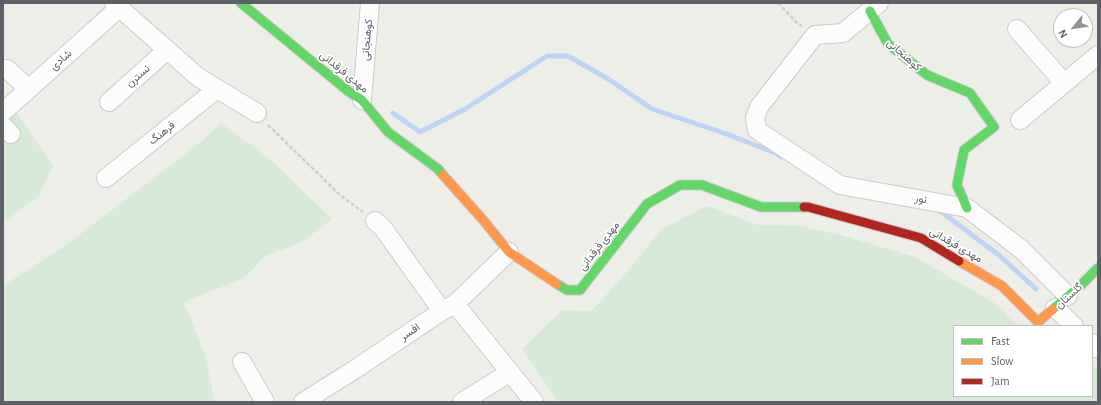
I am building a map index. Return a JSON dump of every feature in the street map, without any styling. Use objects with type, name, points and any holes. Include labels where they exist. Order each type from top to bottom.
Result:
[{"type":"street","name":"مهدی فرقدانی","points":[[241,3],[348,91],[362,100],[388,132],[438,169],[509,252],[567,290],[580,290],[647,204],[680,185],[702,185],[761,206],[808,207],[922,238],[1002,286],[1038,322]]},
{"type":"street","name":"کوهنجانی","points":[[362,100],[370,3]]},
{"type":"street","points":[[116,5],[198,77],[256,113]]},
{"type":"street","name":"شادی","points":[[3,112],[116,5]]},
{"type":"street","name":"کوهنجانی","points":[[815,35],[843,33],[875,7],[888,44],[927,75],[970,93],[994,127],[964,150],[957,185],[967,208]]},
{"type":"street","points":[[1016,30],[1064,83]]},
{"type":"street","name":"نور","points":[[815,35],[759,107],[755,118],[757,130],[840,185],[967,208],[1021,249],[1062,302],[1074,325]]},
{"type":"street","name":"نسترن","points":[[109,102],[168,50]]},
{"type":"street","points":[[1020,120],[1098,55]]},
{"type":"street","points":[[8,69],[29,89]]},
{"type":"street","name":"فرهنگ","points":[[106,178],[217,89]]},
{"type":"street","points":[[375,221],[383,228],[448,308],[510,372],[534,402]]},
{"type":"street","name":"افسر","points":[[303,402],[448,308],[509,252]]},
{"type":"street","name":"گلستان","points":[[1038,322],[1079,287],[1098,268]]},
{"type":"street","points":[[242,362],[265,402]]},
{"type":"street","points":[[462,402],[510,372]]},
{"type":"path","points":[[778,3],[797,23],[815,35]]},
{"type":"path","points":[[256,113],[340,196],[375,221]]},
{"type":"green space","points":[[5,97],[53,165],[39,196],[3,223],[3,99]]},
{"type":"green space","points":[[221,123],[270,159],[332,219],[302,242],[264,257],[244,278],[184,302],[205,354],[215,402],[3,402],[3,286],[70,242],[202,141]]},
{"type":"green space","points":[[706,206],[759,225],[800,226],[841,235],[915,257],[995,303],[1018,325],[953,325],[953,397],[1093,397],[1093,366],[1098,370],[1098,402],[558,402],[522,349],[562,310],[592,311],[662,229]]},
{"type":"waterway","points":[[393,113],[420,132],[465,109],[547,56],[568,56],[610,80],[652,109],[724,133],[778,154],[781,157]]},
{"type":"waterway","points":[[939,210],[1000,256],[1036,289]]},
{"type":"traffic: fast","points":[[241,3],[348,91],[362,100],[388,132],[438,169],[443,175]]},
{"type":"traffic: fast","points":[[870,11],[888,44],[927,75],[970,93],[994,127],[964,150],[957,185],[967,208]]},
{"type":"traffic: fast","points":[[557,284],[567,290],[580,290],[647,204],[680,185],[702,185],[761,207],[804,207]]},
{"type":"traffic: fast","points":[[1053,309],[1079,287],[1098,268]]},
{"type":"traffic: slow","points":[[443,175],[509,252],[557,284]]},
{"type":"traffic: slow","points":[[959,261],[1002,286],[1038,322],[1053,309]]},
{"type":"traffic: jam","points":[[804,207],[921,238],[959,261]]}]
